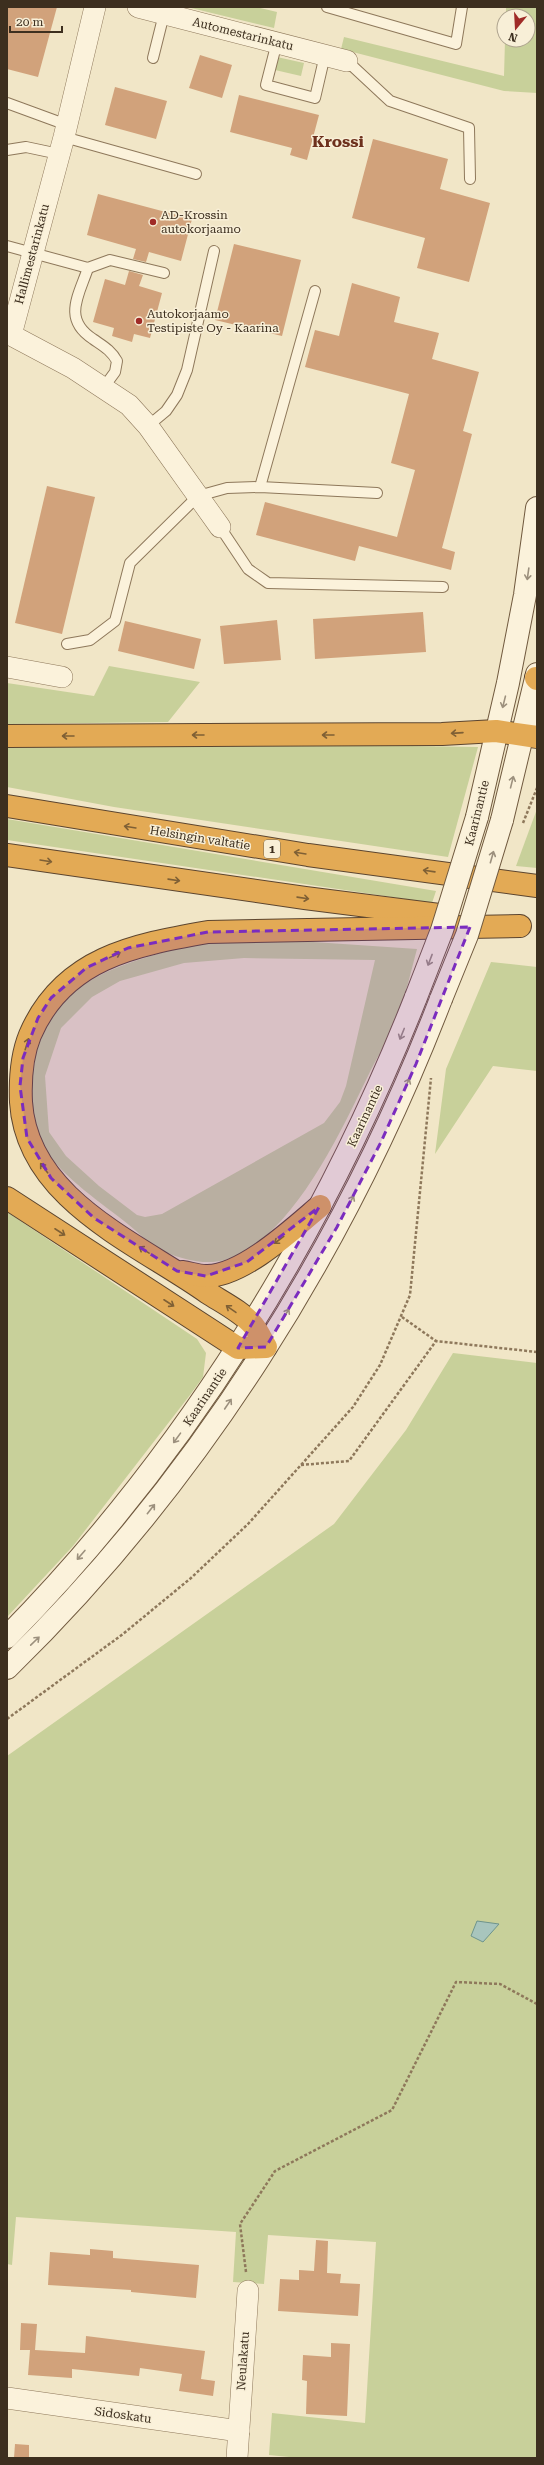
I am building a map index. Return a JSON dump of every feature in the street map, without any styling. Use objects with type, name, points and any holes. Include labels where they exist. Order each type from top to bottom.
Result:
[{"type":"highway","points":[[7,736],[434,734],[496,730],[530,736]]},
{"type":"highway","name":"Helsingin valtatie","points":[[7,806],[308,855],[537,886]]},
{"type":"highway","points":[[7,855],[305,898],[529,926]]},
{"type":"highway","points":[[7,1198],[238,1348],[266,1347],[252,1324],[177,1271],[94,1218],[51,1178],[35,1154],[27,1138],[22,1112],[20,1086],[23,1058],[38,1018],[51,998],[86,968],[128,948],[208,932],[529,926]]},
{"type":"highway","points":[[177,1271],[206,1276],[247,1262],[283,1237],[320,1206]]},
{"type":"main road","name":"Kaarinantie","points":[[7,1637],[107,1525],[176,1439],[238,1348],[296,1252],[360,1129],[392,1057],[442,930],[477,817],[508,683],[525,596],[537,508]]},
{"type":"main road","name":"Kaarinantie","points":[[7,1668],[40,1636],[127,1540],[196,1450],[266,1347],[337,1227],[380,1142],[416,1064],[513,821],[530,736],[537,677]]},
{"type":"street","name":"Hallimestarinkatu","points":[[95,7],[64,139],[9,334],[104,387],[129,405],[148,426],[220,527]]},
{"type":"street","name":"Automestarinkatu","points":[[138,7],[347,61]]},
{"type":"street","points":[[7,667],[62,677]]},
{"type":"street","name":"Neulakatu","points":[[237,2458],[248,2291]]},
{"type":"street","name":"Sidoskatu","points":[[7,2398],[239,2431]]},
{"type":"lane","points":[[328,7],[456,44],[462,7]]},
{"type":"lane","points":[[153,58],[164,14]]},
{"type":"lane","points":[[277,42],[266,85],[273,87],[315,98],[325,55]]},
{"type":"lane","points":[[347,61],[390,101],[469,128],[470,179]]},
{"type":"lane","points":[[7,103],[64,139],[196,174]]},
{"type":"lane","points":[[7,150],[64,139]]},
{"type":"lane","points":[[7,246],[88,268],[110,260],[164,273]]},
{"type":"lane","points":[[148,426],[166,411],[177,395],[187,370],[214,251]]},
{"type":"lane","points":[[88,268],[74,308],[75,321],[85,334],[112,352],[117,361],[115,372],[104,387]]},
{"type":"lane","points":[[260,488],[315,291]]},
{"type":"lane","points":[[67,644],[90,640],[115,621],[130,563],[198,496],[227,488],[377,493]]},
{"type":"lane","points":[[220,527],[248,569],[268,583],[290,585],[443,587]]},
{"type":"path","points":[[513,821],[537,788]]},
{"type":"path","points":[[7,1719],[123,1634],[191,1578],[248,1524],[353,1407],[380,1365],[402,1317],[410,1295],[432,1070]]},
{"type":"path","points":[[402,1317],[436,1341],[537,1352]]},
{"type":"path","points":[[301,1465],[349,1461],[436,1341]]},
{"type":"path","points":[[248,2291],[240,2224],[275,2171],[392,2110],[456,1982],[500,1984],[537,2004]]},
{"type":"highlighted area","points":[[470,927],[416,1064],[381,1142],[337,1227],[266,1347],[238,1348],[319,1207],[247,1262],[206,1276],[177,1271],[120,1236],[94,1218],[51,1178],[27,1138],[20,1086],[23,1058],[38,1018],[51,998],[86,968],[128,948],[161,940],[208,932]]},
{"type":"green space","points":[[187,7],[256,7],[277,12],[274,28]]},
{"type":"green space","points":[[537,7],[537,93],[504,91],[341,49],[344,37],[504,76],[505,48],[536,48],[536,8],[506,8]]},
{"type":"green space","points":[[277,57],[304,63],[301,76],[275,70]]},
{"type":"green space","points":[[109,666],[200,682],[168,722],[7,724],[7,683],[94,696]]},
{"type":"green space","points":[[278,744],[478,747],[448,857],[114,807],[7,787],[7,745]]},
{"type":"green space","points":[[537,809],[537,868],[516,866]]},
{"type":"green space","points":[[7,819],[436,891],[432,903],[7,840]]},
{"type":"green space","points":[[284,940],[417,949],[404,999],[391,1031],[328,1155],[293,1207],[273,1229],[251,1247],[228,1259],[204,1262],[172,1255],[155,1247],[72,1180],[45,1149],[37,1130],[31,1098],[33,1067],[39,1043],[48,1024],[59,1007],[73,993],[108,971],[174,949],[198,944],[223,941]],"holes":[[[244,958],[375,960],[346,1086],[340,1102],[324,1123],[162,1214],[145,1217],[137,1215],[99,1186],[66,1156],[49,1132],[45,1076],[61,1028],[92,997],[120,981],[184,963]]]},
{"type":"green space","points":[[491,962],[537,967],[537,1071],[493,1066],[435,1154],[446,1069]]},
{"type":"green space","points":[[7,1212],[197,1339],[206,1353],[203,1377],[190,1395],[73,1546],[7,1617]]},
{"type":"green space","points":[[453,1353],[537,1363],[537,2458],[299,2458],[269,2455],[272,2413],[365,2423],[376,2242],[268,2235],[264,2284],[233,2282],[236,2232],[16,2217],[12,2265],[7,2264],[7,1756],[334,1524],[406,1430]]},
{"type":"water","points":[[477,1921],[499,1924],[483,1942],[471,1936]]},
{"type":"building","points":[[7,7],[57,7],[38,77],[7,69]]},
{"type":"building","points":[[200,55],[232,65],[222,98],[189,88]]},
{"type":"building","points":[[115,87],[167,101],[156,139],[105,125]]},
{"type":"building","points":[[239,95],[319,115],[307,160],[290,155],[292,148],[230,132]]},
{"type":"building","points":[[373,139],[448,159],[440,189],[490,203],[469,282],[417,268],[425,238],[352,218]]},
{"type":"building","points":[[98,194],[192,219],[181,261],[149,252],[146,262],[133,259],[136,249],[87,235]]},
{"type":"building","points":[[234,244],[301,260],[282,336],[215,320]]},
{"type":"building","points":[[129,271],[143,275],[139,286],[162,293],[150,338],[134,334],[132,342],[112,336],[114,328],[93,322],[105,279],[125,285]]},
{"type":"building","points":[[352,283],[400,297],[394,322],[439,333],[432,359],[479,372],[463,431],[472,434],[442,548],[455,552],[451,570],[359,546],[355,561],[256,535],[265,502],[397,537],[415,470],[391,463],[409,394],[305,367],[315,330],[339,336]]},
{"type":"building","points":[[47,486],[95,497],[62,634],[15,623]]},
{"type":"building","points":[[423,612],[426,652],[315,659],[313,619]]},
{"type":"building","points":[[277,620],[281,660],[224,664],[220,626]]},
{"type":"building","points":[[125,621],[201,639],[194,669],[118,651]]},
{"type":"building","points":[[316,2240],[328,2241],[327,2273],[341,2274],[340,2283],[360,2284],[358,2316],[278,2311],[280,2279],[299,2280],[299,2270],[314,2271]]},
{"type":"building","points":[[90,2249],[113,2251],[113,2258],[199,2265],[196,2298],[131,2292],[131,2290],[48,2285],[50,2252],[90,2255]]},
{"type":"building","points":[[21,2323],[37,2324],[35,2350],[85,2353],[86,2336],[205,2351],[201,2379],[215,2381],[213,2396],[179,2391],[182,2374],[140,2368],[139,2376],[72,2369],[72,2378],[28,2375],[30,2350],[20,2350]]},
{"type":"building","points":[[331,2343],[350,2344],[347,2416],[306,2414],[307,2381],[302,2380],[303,2355],[331,2357]]},
{"type":"building","points":[[15,2444],[29,2445],[29,2458],[14,2458]]},
{"type":"place","name":"AD-Krossin autokorjaamo","points":[[153,222]]},
{"type":"place","name":"Autokorjaamo Testipiste Oy - Kaarina","points":[[139,321]]},
{"type":"district","name":"Krossi","points":[[338,141]]}]
